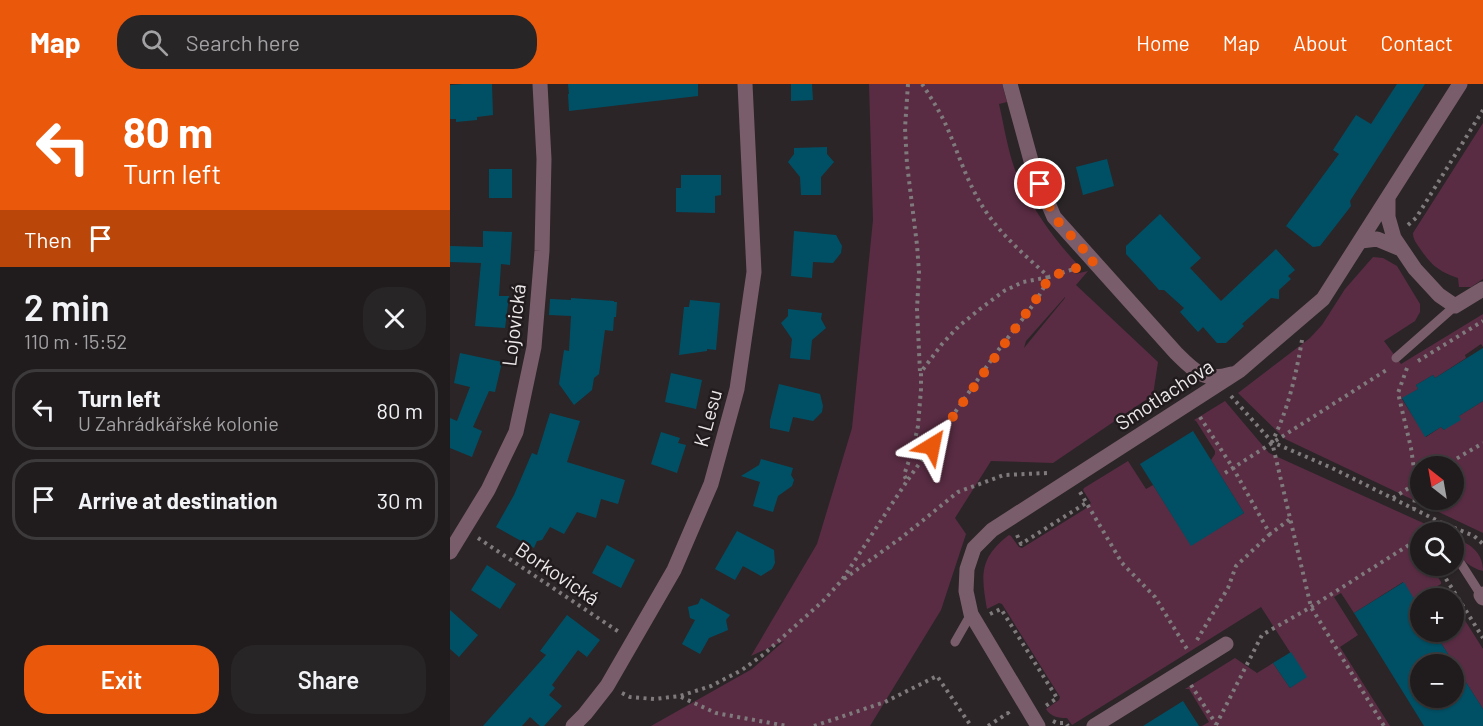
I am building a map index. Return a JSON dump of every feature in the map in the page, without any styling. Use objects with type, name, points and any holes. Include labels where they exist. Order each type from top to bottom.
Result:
[{"type":"street","name":"Lojovická","points":[[450,552],[488,490],[516,432],[534,347],[542,251],[544,159],[540,84]]},
{"type":"street","name":"K Lesu","points":[[573,726],[607,686],[674,570],[711,484],[737,389],[754,272],[745,84]]},
{"type":"street","points":[[1010,84],[1033,168],[1054,217],[1194,371],[1206,377],[1222,377],[1239,371]]},
{"type":"street","name":"Smotlachova","points":[[1042,722],[966,591],[968,569],[974,548],[992,530],[1239,371],[1323,299],[1460,84]]},
{"type":"street","points":[[1388,198],[1388,217],[1398,243],[1415,269],[1439,295],[1455,306],[1483,289]]},
{"type":"street","points":[[1361,241],[1377,239],[1398,243]]},
{"type":"street","points":[[1094,726],[1226,644]]},
{"type":"lane","points":[[1398,362],[1455,306]]},
{"type":"lane","points":[[1464,568],[1482,596]]},
{"type":"lane","points":[[955,642],[978,615]]},
{"type":"path","points":[[907,481],[904,475],[918,426],[921,389],[917,309],[919,272],[905,128],[908,84]]},
{"type":"path","points":[[922,84],[938,109],[977,198],[992,221],[1049,277]]},
{"type":"path","points":[[1398,243],[1483,110]]},
{"type":"path","points":[[921,372],[959,326],[1004,291],[1023,282],[1049,277],[1094,261]]},
{"type":"path","points":[[607,686],[630,697],[654,699],[680,696],[711,686],[741,670],[764,654],[824,600],[842,580],[907,481],[1041,292],[1049,277]]},
{"type":"path","points":[[1414,363],[1483,321]]},
{"type":"path","points":[[1302,338],[1298,364],[1282,422],[1272,442],[1311,607],[1384,726]]},
{"type":"path","points":[[1398,362],[1408,364],[1398,393],[1413,456]]},
{"type":"path","points":[[1225,473],[1391,367]]},
{"type":"path","points":[[1231,395],[1272,442],[1332,468],[1410,507]]},
{"type":"path","points":[[1198,414],[1233,468],[1270,534]]},
{"type":"path","points":[[1460,456],[1483,442]]},
{"type":"path","points":[[842,580],[902,538],[958,492],[1004,475],[1054,473],[1070,479]]},
{"type":"path","points":[[1392,498],[1410,487]]},
{"type":"path","points":[[1014,530],[1021,544],[1086,503],[1122,563],[1155,597],[1189,653],[1228,588],[1236,566],[1270,534],[1290,519]]},
{"type":"path","points":[[1416,510],[1440,522]]},
{"type":"path","name":"Borkovická","points":[[465,529],[633,642]]},
{"type":"path","points":[[1464,532],[1474,536],[1483,544]]},
{"type":"path","points":[[1216,726],[1262,635],[1410,544]]},
{"type":"path","points":[[1444,576],[1483,638]]},
{"type":"path","points":[[978,615],[1001,609],[1057,698],[1040,709]]},
{"type":"path","points":[[814,726],[885,702],[937,676],[971,726]]},
{"type":"path","points":[[1189,682],[1216,726]]},
{"type":"path","points":[[680,696],[716,713],[787,726]]},
{"type":"path","points":[[988,726],[1008,713],[1012,720]]},
{"type":"path","points":[[1042,722],[1066,723],[1068,726]]},
{"type":"shaded area","points":[[869,84],[1002,84],[1007,102],[999,104],[1010,155],[1021,184],[1048,228],[1080,267],[1075,274],[1088,271],[1076,285],[1158,362],[1153,395],[1053,463],[991,461],[955,518],[966,534],[941,610],[870,726],[651,726],[752,669],[784,641],[751,656],[817,544],[852,428],[873,220]],"holes":[[[1065,298],[1024,348],[1026,341]]]},
{"type":"shaded area","points":[[1483,123],[1483,279],[1471,287],[1459,287],[1458,278],[1441,271],[1429,260],[1416,242],[1413,233]]},
{"type":"shaded area","points":[[1373,257],[1383,258],[1397,266],[1420,304],[1420,312],[1415,321],[1384,341],[1401,364],[1483,314],[1483,347],[1481,344],[1465,355],[1466,358],[1435,378],[1433,375],[1416,385],[1418,389],[1402,399],[1426,437],[1441,427],[1444,430],[1459,416],[1483,401],[1483,533],[1435,510],[1464,510],[1464,456],[1410,456],[1410,498],[1285,439],[1238,393],[1310,338],[1322,325],[1345,289]]},
{"type":"shaded area","points":[[1225,401],[1269,453],[1421,522],[1410,522],[1410,576],[1437,576],[1441,584],[1434,588],[1410,588],[1410,593],[1403,582],[1354,613],[1341,593],[1334,597],[1358,635],[1340,647],[1390,726],[1202,726],[1209,722],[1189,689],[1185,689],[1235,658],[1257,673],[1273,663],[1290,688],[1306,677],[1261,607],[1072,725],[1067,718],[1050,714],[1046,709],[1060,697],[1002,604],[999,603],[987,609],[983,577],[987,560],[999,543],[1009,535],[1022,548],[1085,509],[1091,503],[1084,488],[1128,461],[1146,489],[1153,485],[1191,545],[1244,513],[1211,460],[1215,451],[1194,420]]},
{"type":"shaded area","points":[[1464,543],[1478,553],[1483,571],[1464,560]]},
{"type":"shaded area","points":[[1464,619],[1483,649],[1483,709],[1464,679],[1464,654],[1448,654],[1440,642],[1464,642]]},
{"type":"building","points":[[492,84],[493,115],[477,117],[477,120],[456,122],[456,119],[450,119],[450,85]]},
{"type":"building","points":[[568,84],[698,84],[698,96],[569,111]]},
{"type":"building","points":[[791,84],[812,84],[813,100],[791,101]]},
{"type":"building","points":[[1397,84],[1425,84],[1350,201],[1351,206],[1320,246],[1313,247],[1286,226],[1339,154],[1333,150],[1356,115],[1371,124]]},
{"type":"building","points":[[827,147],[827,154],[834,162],[821,177],[821,195],[801,195],[800,177],[788,162],[794,154],[794,148]]},
{"type":"building","points":[[1107,159],[1114,186],[1083,195],[1076,167]]},
{"type":"building","points":[[489,169],[512,169],[512,198],[489,198]]},
{"type":"building","points":[[681,175],[721,175],[721,195],[715,196],[715,213],[676,212],[676,188],[681,188]]},
{"type":"building","points":[[1160,214],[1201,258],[1190,268],[1221,301],[1276,249],[1295,270],[1288,276],[1291,279],[1279,290],[1279,299],[1271,298],[1242,324],[1244,326],[1226,343],[1217,343],[1203,327],[1198,332],[1180,312],[1184,308],[1164,290],[1159,290],[1126,254],[1126,246]]},
{"type":"building","points":[[483,231],[512,232],[510,265],[501,264],[499,296],[509,296],[505,328],[475,326],[481,263],[450,262],[450,246],[483,247]]},
{"type":"building","points":[[794,231],[836,235],[842,246],[841,253],[833,263],[813,262],[812,278],[791,276]]},
{"type":"building","points":[[571,298],[617,302],[613,331],[605,330],[599,374],[594,378],[592,390],[574,405],[559,384],[564,350],[569,351],[571,316],[549,315],[550,299],[571,300]]},
{"type":"building","points":[[690,300],[720,303],[716,350],[707,349],[707,351],[679,355],[684,307],[689,307]]},
{"type":"building","points":[[788,309],[822,313],[821,319],[826,328],[812,340],[810,360],[790,358],[792,339],[781,323],[788,316]]},
{"type":"building","points":[[1483,348],[1483,401],[1459,416],[1461,420],[1444,430],[1441,427],[1425,437],[1402,398],[1418,389],[1416,385],[1433,375],[1435,378]]},
{"type":"building","points":[[460,353],[502,362],[495,392],[489,391],[473,427],[482,431],[472,457],[450,448],[450,418],[457,421],[470,387],[454,383]]},
{"type":"building","points":[[671,373],[702,380],[696,409],[665,402]]},
{"type":"building","points":[[779,384],[820,394],[822,412],[813,421],[793,417],[789,432],[770,428]]},
{"type":"building","points":[[550,413],[580,421],[567,462],[625,480],[618,504],[601,499],[596,518],[577,512],[564,534],[550,527],[542,540],[537,541],[534,548],[496,527],[514,495],[532,453],[537,455]]},
{"type":"building","points":[[1193,431],[1244,513],[1191,546],[1140,464]]},
{"type":"building","points":[[661,432],[680,438],[678,443],[686,445],[677,473],[651,464]]},
{"type":"building","points":[[761,459],[793,468],[792,486],[778,496],[773,512],[753,506],[760,482],[741,476],[759,465]]},
{"type":"building","points":[[737,531],[774,550],[775,563],[772,569],[761,576],[743,566],[735,580],[715,569]]},
{"type":"building","points":[[607,545],[635,560],[621,588],[592,573]]},
{"type":"building","points":[[487,565],[516,584],[500,609],[471,590]]},
{"type":"building","points":[[1404,582],[1410,592],[1410,642],[1440,642],[1448,654],[1410,654],[1410,703],[1354,613]]},
{"type":"building","points":[[701,598],[730,615],[726,620],[728,630],[709,638],[700,654],[682,644],[695,620],[690,618],[688,607],[698,604]]},
{"type":"building","points":[[450,610],[478,635],[459,657],[450,649]]},
{"type":"building","points":[[567,615],[600,640],[587,657],[578,650],[552,685],[555,688],[549,695],[562,706],[544,726],[540,726],[530,717],[522,726],[483,726],[546,655],[540,651]]},
{"type":"building","points":[[1291,652],[1307,677],[1290,688],[1273,663]]},
{"type":"building","points":[[1464,679],[1483,709],[1483,726],[1424,726],[1413,708],[1464,708]]},
{"type":"building","points":[[1183,701],[1199,726],[1143,726]]},
{"type":"route","points":[[932,446],[1037,298],[1049,277],[1094,261],[1054,217],[1040,184]]}]
